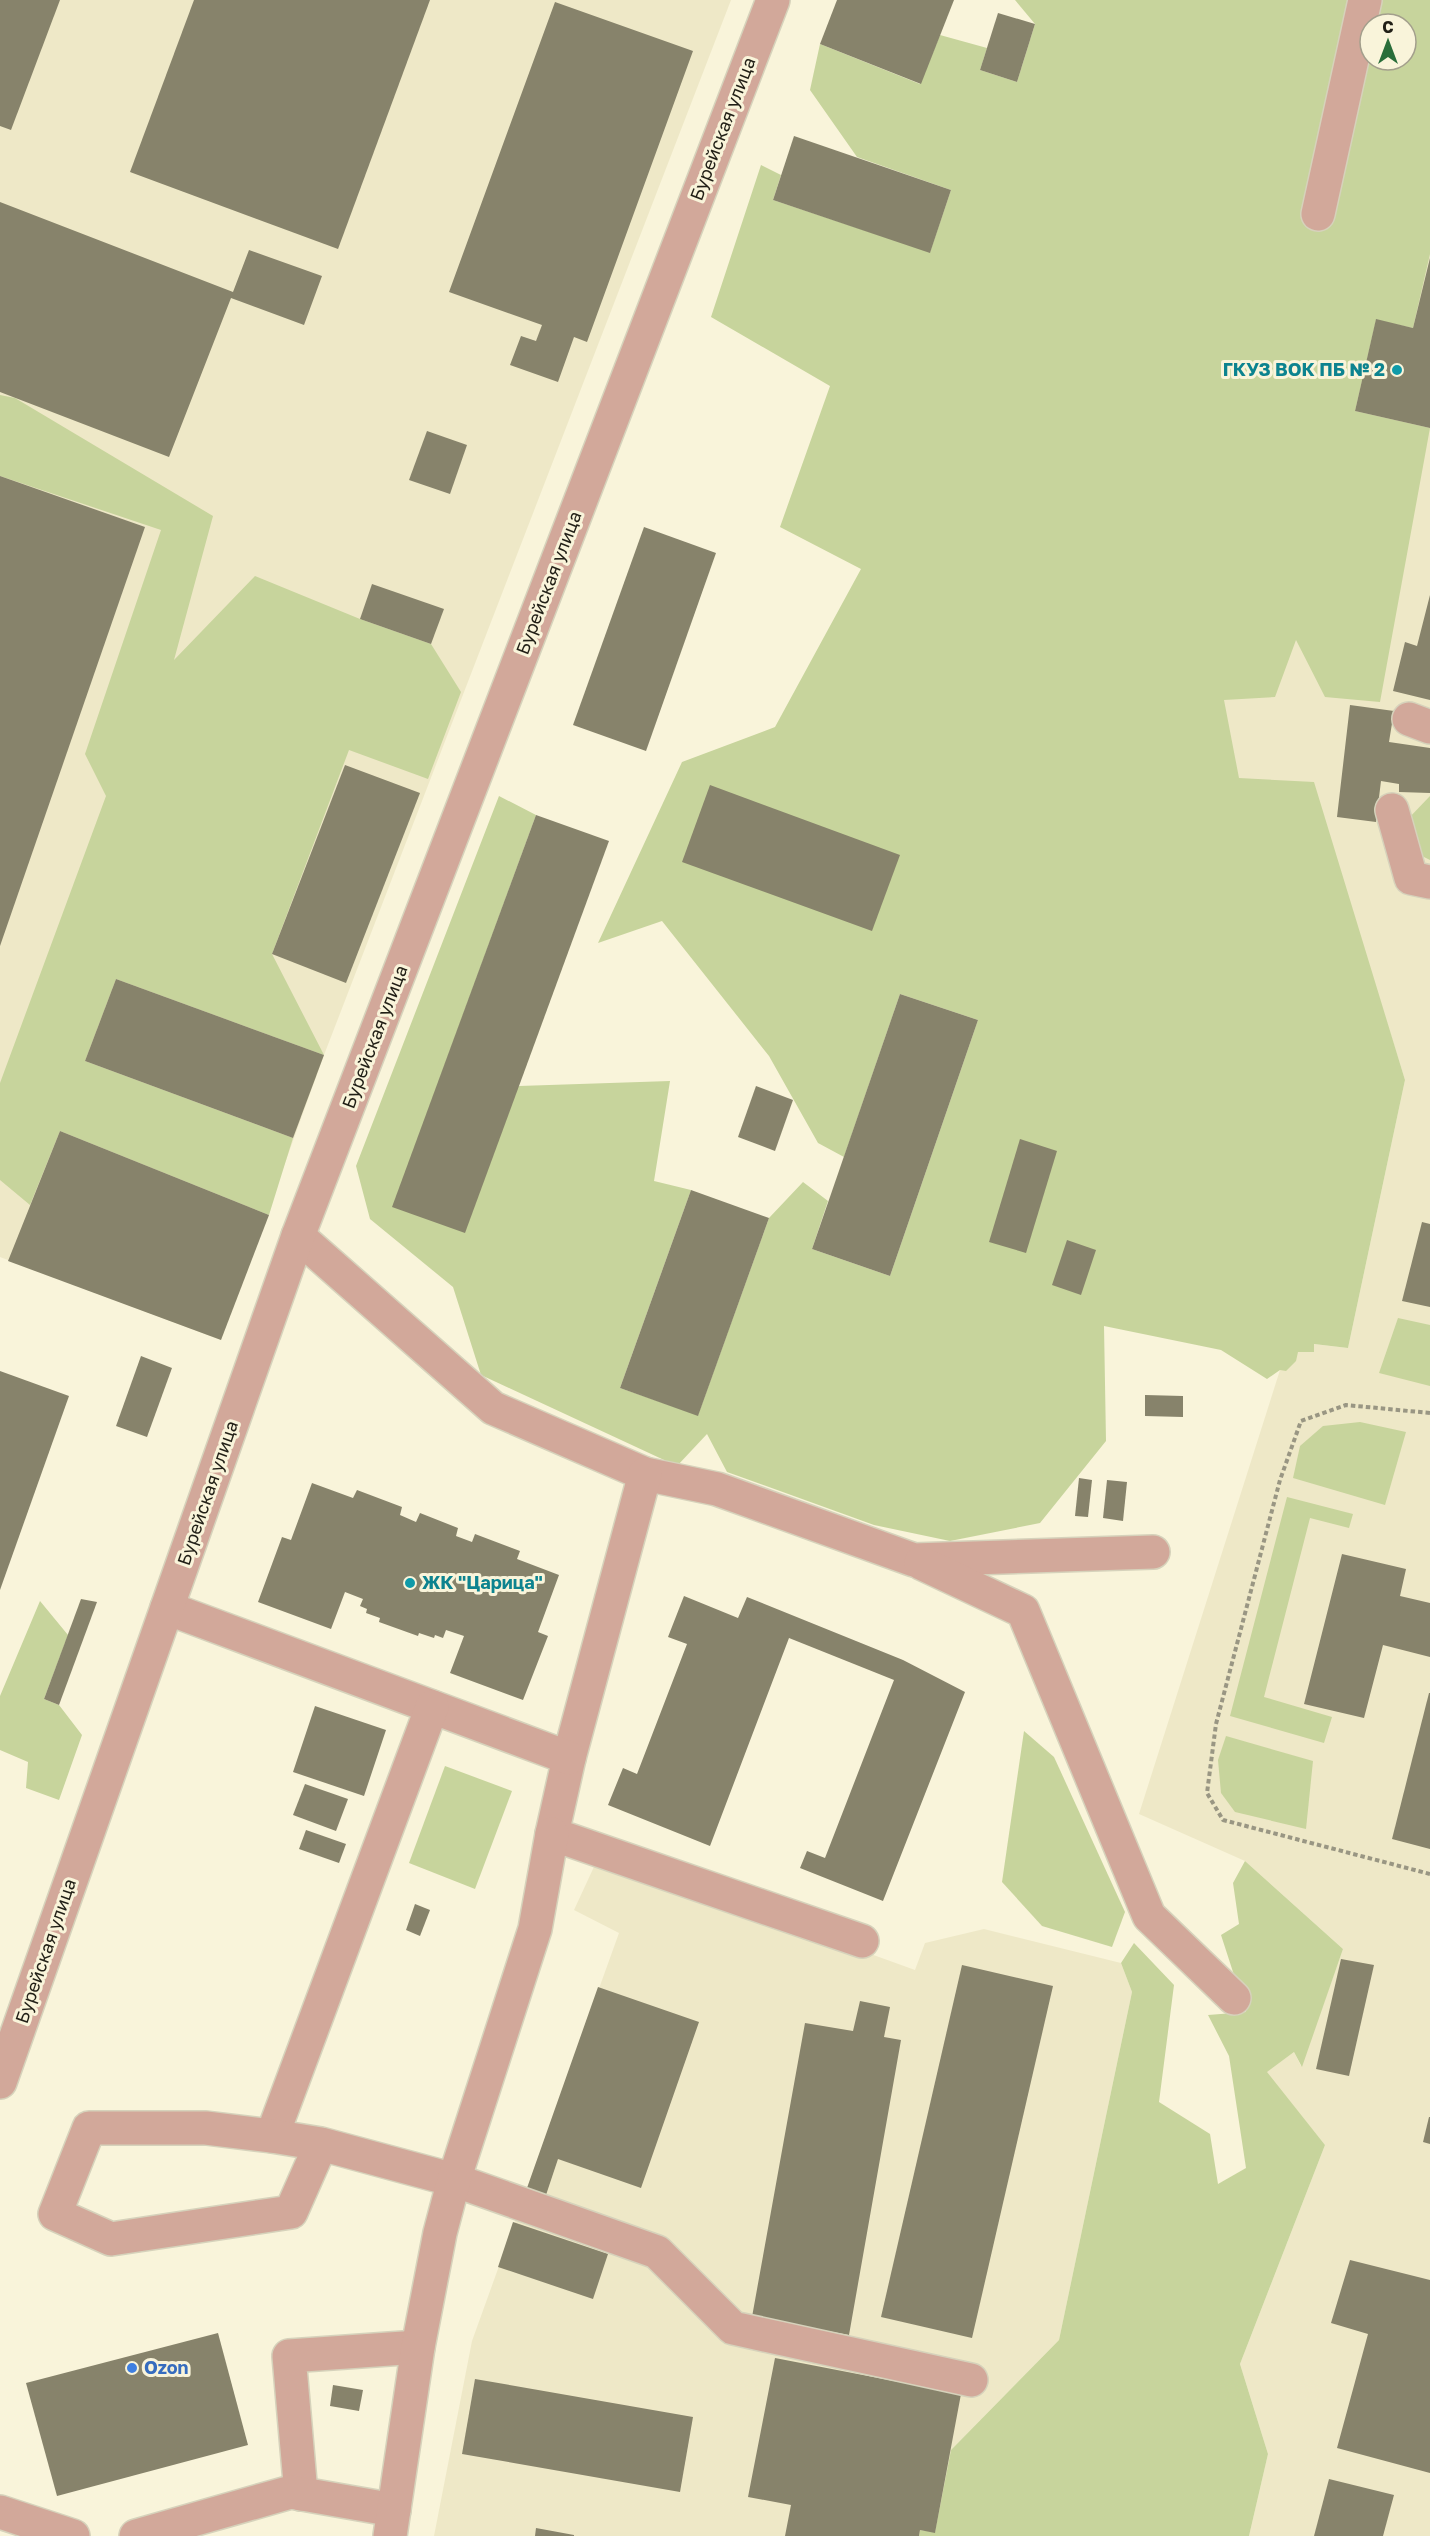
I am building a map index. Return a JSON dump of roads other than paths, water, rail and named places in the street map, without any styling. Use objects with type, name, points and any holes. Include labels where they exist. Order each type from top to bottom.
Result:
[{"type":"street","name":"Бурейская улица","points":[[0,2082],[298,1236],[773,0]]},
{"type":"street","points":[[1318,214],[1365,0]]},
{"type":"street","points":[[1392,810],[1411,878],[1430,882]]},
{"type":"street","points":[[298,1236],[493,1408],[645,1474],[717,1489],[914,1560],[1023,1611],[1149,1916],[1234,1998]]},
{"type":"street","points":[[136,2536],[291,2493],[302,2494],[392,2523],[418,2347],[441,2233],[454,2180],[535,1929],[552,1834],[569,1758],[645,1474]]},
{"type":"street","points":[[914,1560],[1153,1552]]},
{"type":"street","points":[[167,1608],[569,1758]]},
{"type":"street","points":[[272,2136],[432,1707]]},
{"type":"street","points":[[552,1834],[862,1941]]},
{"type":"street","points":[[321,2144],[291,2212],[111,2239],[55,2214],[89,2128],[206,2128],[321,2144],[454,2180],[657,2252],[733,2328],[971,2380]]},
{"type":"street","points":[[302,2494],[289,2356],[418,2347]]},
{"type":"street","points":[[0,2512],[73,2536]]},
{"type":"place","name":"ГКУЗ ВОК ПБ № 2","points":[[1397,370]]},
{"type":"place","name":"ЖК \"Царица\"","points":[[410,1583]]},
{"type":"place","name":"Ozon","points":[[132,2368]]}]
